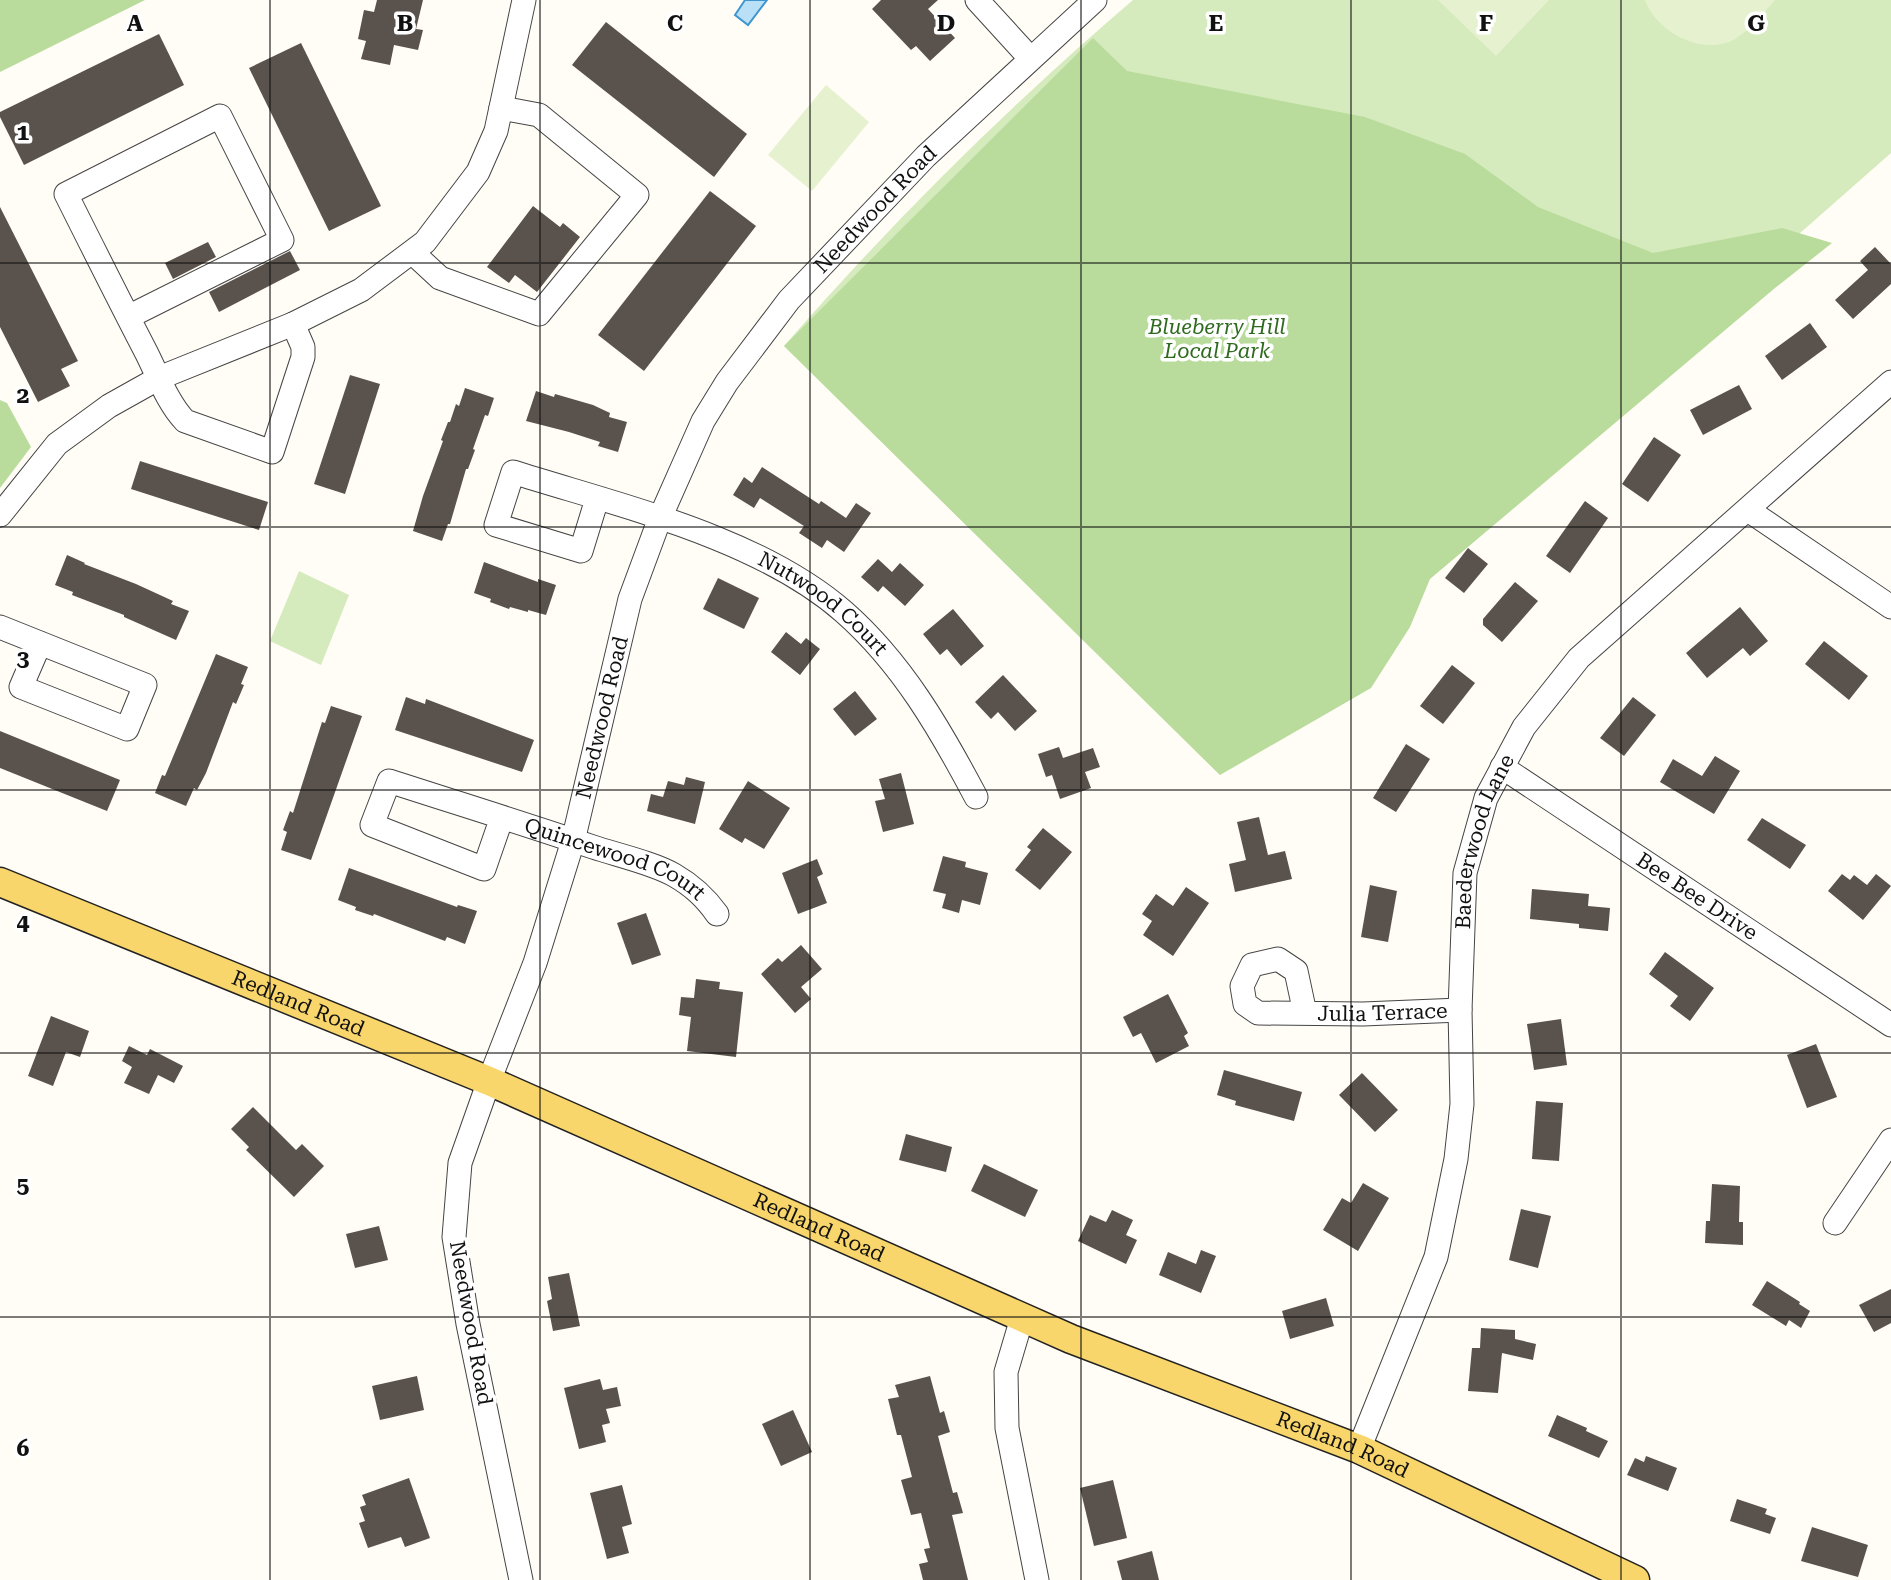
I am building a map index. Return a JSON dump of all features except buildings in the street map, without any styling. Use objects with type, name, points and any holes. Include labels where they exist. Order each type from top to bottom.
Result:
[{"type":"main road","name":"Redland Road","points":[[0,882],[489,1081],[1071,1339],[1359,1449],[1635,1580]]},
{"type":"street","points":[[0,515],[57,444],[109,406],[159,379],[293,324],[361,289],[425,242],[478,172],[496,131],[524,0]]},
{"type":"street","name":"Needwood Road","points":[[521,1580],[478,1376],[454,1237],[460,1163],[535,963],[573,841],[630,599],[660,518],[703,421],[727,382],[789,300],[926,156],[1095,0]]},
{"type":"street","points":[[986,3],[1030,58]]},
{"type":"street","points":[[413,253],[440,278],[539,314],[637,195],[538,115],[501,108]]},
{"type":"street","points":[[128,317],[282,240],[220,116],[66,194],[159,379],[177,413],[185,421],[272,452],[303,356],[303,347],[293,324]]},
{"type":"street","name":"Baederwood Lane","points":[[1359,1449],[1436,1257],[1456,1159],[1462,1104],[1460,1010],[1465,873],[1486,798],[1524,727],[1579,659],[1891,382]]},
{"type":"street","name":"Nutwood Court","points":[[597,499],[582,551],[496,524],[513,472],[660,518],[775,565],[843,611],[876,644],[938,726],[976,797]]},
{"type":"street","points":[[1748,510],[1891,607]]},
{"type":"street","points":[[0,627],[40,643],[145,685],[127,729],[21,687],[40,643]]},
{"type":"street","name":"Bee Bee Drive","points":[[1502,767],[1891,1025]]},
{"type":"street","name":"Quincewood Court","points":[[502,817],[484,869],[372,825],[389,780],[502,817],[671,874],[703,894],[717,914]]},
{"type":"street","name":"Julia Terrace","points":[[1305,1013],[1363,1014],[1460,1010]]},
{"type":"street","points":[[1835,1223],[1891,1140]]},
{"type":"street","points":[[1022,1318],[1006,1372],[1007,1428],[1037,1580]]},
{"type":"green space","points":[[0,0],[145,0],[0,72]]},
{"type":"green space","name":"Blueberry Hill Local Park","points":[[1133,0],[1891,0],[1891,153],[1471,523],[1220,775],[784,346],[952,167],[1041,82]]},
{"type":"green space","points":[[1438,0],[1549,0],[1496,56]]},
{"type":"green space","points":[[1645,0],[1775,0],[1752,26],[1735,39],[1709,45],[1695,43],[1670,31],[1659,22]]},
{"type":"green space","name":"Blueberry Hill Local Park","points":[[1093,38],[1127,71],[1365,117],[1465,154],[1538,207],[1653,253],[1782,228],[1832,243],[1430,579],[1410,627],[1371,688],[1220,775],[784,346]]},
{"type":"green space","points":[[826,85],[869,122],[812,191],[768,155]]},
{"type":"green space","points":[[0,400],[7,403],[31,447],[0,488]]},
{"type":"green space","points":[[299,571],[349,595],[321,665],[270,641]]},
{"type":"water","points":[[745,0],[767,0],[748,25],[735,15]]}]
